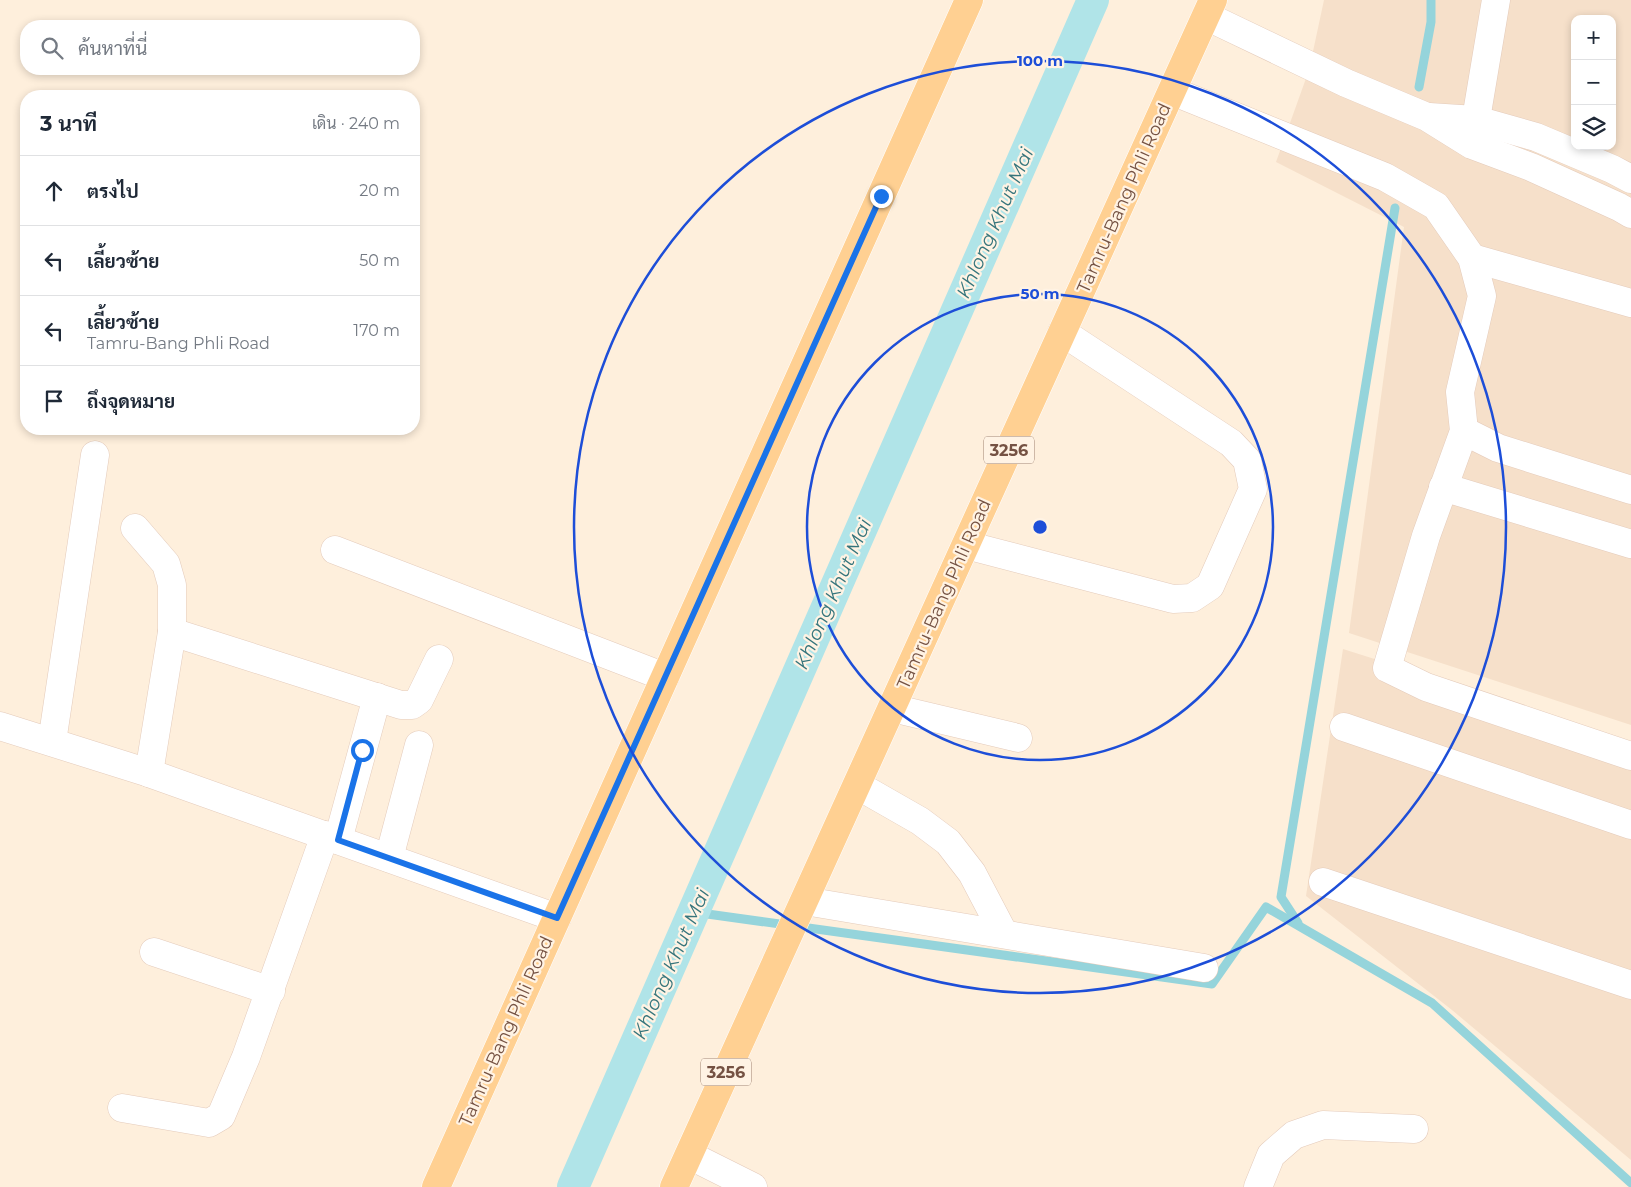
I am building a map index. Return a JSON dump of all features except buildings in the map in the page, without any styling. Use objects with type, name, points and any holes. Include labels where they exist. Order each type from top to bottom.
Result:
[{"type":"main road","name":"Tamru-Bang Phli Road","points":[[436,1187],[969,0]]},
{"type":"main road","name":"Tamru-Bang Phli Road","points":[[674,1187],[1209,8]]},
{"type":"street","points":[[1474,132],[1496,0]]},
{"type":"street","points":[[1209,8],[1346,83],[1427,117],[1474,132],[1536,138],[1612,169],[1631,179]]},
{"type":"street","points":[[1172,91],[1385,177],[1436,206],[1472,258],[1482,296],[1460,392],[1464,431],[1426,536],[1387,668],[1426,687],[1631,756]]},
{"type":"street","points":[[1474,132],[1531,167],[1631,214]]},
{"type":"street","points":[[1472,258],[1631,303]]},
{"type":"street","points":[[966,544],[1173,599],[1192,598],[1210,586],[1253,489],[1247,460],[1231,443],[1062,332]]},
{"type":"street","points":[[1464,431],[1498,448],[1631,490]]},
{"type":"street","points":[[52,742],[95,455]]},
{"type":"street","points":[[1443,487],[1631,544]]},
{"type":"street","points":[[135,528],[166,564],[172,584],[172,632],[149,773]]},
{"type":"street","points":[[335,550],[665,677]]},
{"type":"street","points":[[172,632],[401,706],[412,705],[419,700],[439,659]]},
{"type":"street","points":[[122,1108],[209,1123],[221,1116],[332,838],[377,697]]},
{"type":"street","points":[[892,708],[1018,738]]},
{"type":"street","points":[[0,726],[149,773],[557,918]]},
{"type":"street","points":[[1344,727],[1631,825]]},
{"type":"street","points":[[389,858],[419,745]]},
{"type":"street","points":[[857,785],[920,822],[948,842],[972,873],[1004,934]]},
{"type":"street","points":[[1322,882],[1631,985]]},
{"type":"street","points":[[805,901],[1204,968]]},
{"type":"street","points":[[154,952],[271,991]]},
{"type":"street","points":[[1258,1187],[1271,1155],[1294,1135],[1323,1125],[1414,1129]]},
{"type":"street","points":[[689,1155],[753,1187]]},
{"type":"shaded area","points":[[1324,0],[1631,0],[1631,725],[1349,633],[1404,227],[1276,162],[1309,70]]},
{"type":"shaded area","points":[[1343,649],[1532,709],[1631,743],[1631,1160],[1452,1010],[1306,896]]},
{"type":"waterway","name":"Khlong Khut Mai","points":[[573,1187],[1093,0]]},
{"type":"waterway","points":[[1419,87],[1431,22],[1431,0]]},
{"type":"waterway","points":[[1298,923],[1281,897],[1395,208]]},
{"type":"waterway","points":[[693,912],[1212,984],[1266,907],[1432,1003],[1631,1183]]},
{"type":"route","points":[[362,750],[338,840],[557,918],[881,196]]}]
